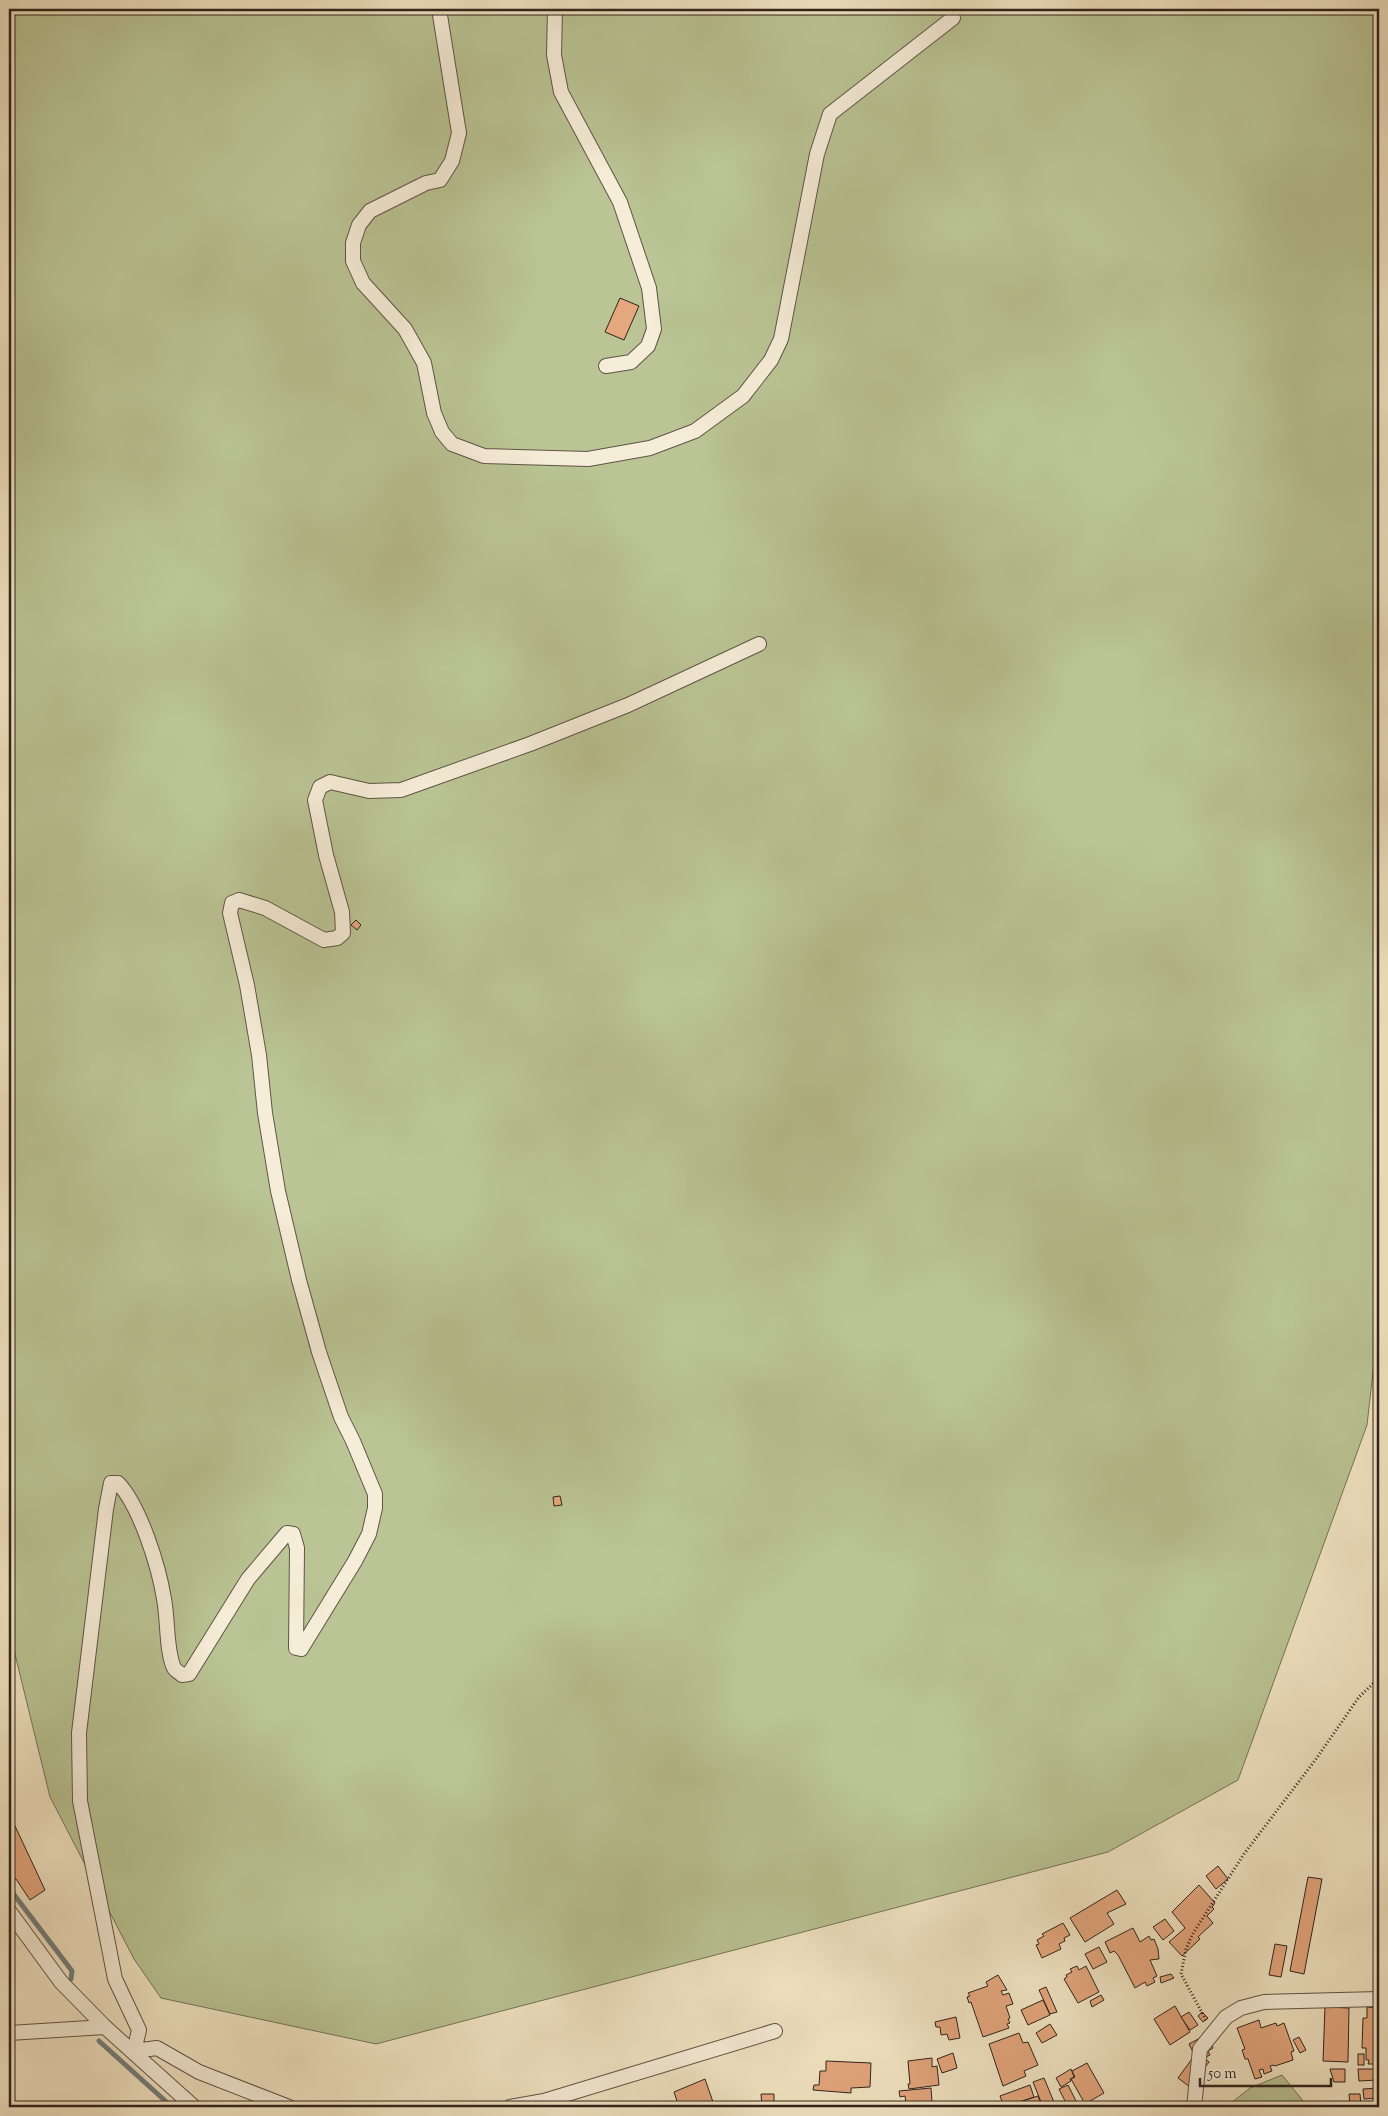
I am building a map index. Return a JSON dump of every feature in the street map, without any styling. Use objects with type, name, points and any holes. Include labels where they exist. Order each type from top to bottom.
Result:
[{"type":"street","points":[[439,9],[459,133],[456,151],[440,180],[426,183],[370,211],[359,225],[353,243],[353,261],[363,283],[405,329],[424,363],[434,413],[442,432],[452,444],[484,456],[588,459],[650,448],[695,431],[743,396],[771,360],[781,339],[816,154],[830,114],[953,18]]},
{"type":"street","points":[[555,9],[554,54],[561,92],[620,202],[649,288],[654,329],[648,346],[631,362],[606,366]]},
{"type":"street","points":[[134,2051],[139,2030],[115,1979],[80,1801],[79,1733],[106,1509],[111,1483],[118,1483],[127,1492],[150,1545],[164,1599],[169,1645],[174,1668],[182,1675],[189,1674],[248,1579],[287,1533],[293,1534],[297,1548],[296,1648],[301,1649],[355,1561],[369,1534],[375,1508],[375,1494],[341,1417],[318,1352],[299,1280],[278,1191],[265,1113],[260,1055],[247,985],[230,913],[232,904],[239,900],[265,908],[324,940],[337,938],[343,932],[342,912],[326,855],[315,800],[320,787],[330,782],[368,790],[401,790],[530,744],[628,705],[759,644]]},
{"type":"street","points":[[9,1911],[61,1982],[105,2027],[134,2051],[194,2107]]},
{"type":"street","points":[[1194,2107],[1200,2049],[1226,2016],[1241,2008],[1264,2002],[1379,1999]]},
{"type":"street","points":[[9,2033],[105,2027]]},
{"type":"street","points":[[510,2107],[544,2100],[775,2031]]},
{"type":"street","points":[[134,2051],[157,2048],[198,2072],[289,2107]]},
{"type":"path","points":[[1212,2032],[1181,1974],[1186,1949],[1192,1935],[1244,1854],[1316,1759],[1359,1697],[1379,1678]]},
{"type":"green space","points":[[9,9],[1379,9],[1379,1319],[1367,1425],[1238,1780],[1108,1852],[376,2044],[161,1998],[134,1959],[50,1797],[13,1646],[9,1644]]},
{"type":"green space","points":[[1282,2075],[1308,2107],[1226,2107],[1250,2088]]},
{"type":"building","points":[[620,298],[639,306],[624,340],[605,332]]},
{"type":"building","points":[[356,920],[361,925],[357,930],[351,925]]},
{"type":"building","points":[[560,1496],[562,1505],[554,1506],[553,1497]]},
{"type":"building","points":[[9,1816],[45,1890],[30,1900],[16,1879],[13,1881],[9,1875]]},
{"type":"building","points":[[1218,1866],[1228,1879],[1216,1889],[1206,1876]]},
{"type":"building","points":[[1308,1877],[1322,1879],[1304,1974],[1290,1971]]},
{"type":"building","points":[[1199,1885],[1215,1903],[1212,1907],[1214,1909],[1207,1916],[1213,1923],[1182,1956],[1169,1942],[1185,1928],[1172,1912]]},
{"type":"building","points":[[1117,1890],[1126,1904],[1107,1913],[1114,1924],[1085,1942],[1070,1918]]},
{"type":"building","points":[[1165,1919],[1174,1931],[1163,1940],[1153,1927]]},
{"type":"building","points":[[1063,1923],[1070,1935],[1059,1944],[1061,1949],[1042,1958],[1036,1945],[1039,1944],[1037,1940],[1044,1936],[1042,1934]]},
{"type":"building","points":[[1133,1928],[1140,1942],[1149,1936],[1151,1940],[1154,1939],[1159,1959],[1150,1960],[1157,1976],[1153,1978],[1155,1982],[1147,1986],[1145,1982],[1135,1988],[1118,1955],[1114,1951],[1110,1953],[1105,1942]]},
{"type":"building","points":[[1275,1944],[1287,1946],[1281,1977],[1269,1975]]},
{"type":"building","points":[[1099,1947],[1107,1962],[1093,1969],[1085,1954]]},
{"type":"building","points":[[1077,1966],[1079,1970],[1086,1966],[1099,1992],[1078,2003],[1064,1979],[1067,1977],[1066,1975],[1072,1972],[1070,1969]]},
{"type":"building","points":[[1171,1974],[1174,1978],[1161,1983],[1160,1977]]},
{"type":"building","points":[[998,1975],[1007,1990],[1001,1991],[1003,1995],[1009,1993],[1013,2004],[1006,2006],[1010,2018],[1008,2019],[1010,2023],[1007,2024],[1009,2028],[983,2037],[971,2002],[969,2003],[967,1997],[970,1996],[968,1993],[988,1986],[986,1982]]},
{"type":"building","points":[[1046,1987],[1057,2012],[1050,2014],[1039,1990]]},
{"type":"building","points":[[1101,1995],[1104,2000],[1092,2007],[1090,2001]]},
{"type":"building","points":[[1043,2000],[1050,2015],[1028,2025],[1021,2010]]},
{"type":"building","points":[[1175,2006],[1190,2032],[1170,2045],[1154,2019]]},
{"type":"building","points":[[1325,2007],[1349,2008],[1348,2062],[1323,2061]]},
{"type":"building","points":[[1367,2007],[1379,2008],[1379,2064],[1368,2064],[1366,2048],[1362,2048],[1363,2018],[1367,2018]]},
{"type":"building","points":[[1189,2012],[1198,2025],[1190,2030],[1181,2017]]},
{"type":"building","points":[[1202,2012],[1208,2018],[1203,2022],[1198,2016]]},
{"type":"building","points":[[956,2017],[960,2038],[949,2040],[947,2034],[941,2035],[940,2027],[936,2027],[935,2022]]},
{"type":"building","points":[[1259,2020],[1261,2028],[1276,2023],[1277,2026],[1284,2023],[1294,2051],[1291,2052],[1293,2060],[1270,2066],[1272,2071],[1264,2074],[1263,2069],[1259,2070],[1262,2077],[1255,2079],[1248,2059],[1245,2059],[1242,2050],[1245,2049],[1237,2028]]},
{"type":"building","points":[[1050,2024],[1057,2035],[1042,2043],[1036,2033]]},
{"type":"building","points":[[1019,2033],[1023,2043],[1028,2042],[1038,2065],[1024,2071],[1026,2076],[1003,2086],[989,2044]]},
{"type":"building","points":[[1209,2033],[1213,2048],[1208,2051],[1210,2055],[1204,2058],[1193,2052],[1189,2044]]},
{"type":"building","points":[[1299,2037],[1306,2050],[1300,2053],[1293,2040]]},
{"type":"building","points":[[1197,2052],[1209,2062],[1190,2087],[1178,2078]]},
{"type":"building","points":[[953,2053],[957,2068],[942,2073],[937,2059]]},
{"type":"building","points":[[1358,2054],[1364,2054],[1364,2065],[1358,2065]]},
{"type":"building","points":[[932,2058],[932,2067],[937,2066],[939,2085],[909,2089],[908,2061]]},
{"type":"building","points":[[826,2061],[871,2063],[870,2087],[851,2088],[851,2093],[813,2090],[814,2085],[819,2085],[820,2071],[826,2071]]},
{"type":"building","points":[[1087,2063],[1104,2093],[1085,2104],[1071,2079],[1075,2077],[1072,2071]]},
{"type":"building","points":[[1071,2069],[1074,2077],[1061,2087],[1056,2078]]},
{"type":"building","points":[[1330,2069],[1345,2069],[1345,2082],[1334,2082]]},
{"type":"building","points":[[1358,2069],[1377,2069],[1377,2080],[1359,2081]]},
{"type":"building","points":[[1044,2078],[1056,2107],[1043,2107],[1033,2082]]},
{"type":"building","points":[[705,2079],[713,2102],[701,2107],[679,2107],[674,2092]]},
{"type":"building","points":[[1030,2085],[1034,2097],[1004,2107],[1000,2096]]},
{"type":"building","points":[[1068,2085],[1076,2101],[1067,2105],[1059,2089]]},
{"type":"building","points":[[931,2088],[932,2102],[906,2104],[905,2096],[900,2097],[899,2091]]},
{"type":"building","points":[[1379,2088],[1379,2098],[1364,2099],[1363,2089]]},
{"type":"building","points":[[761,2094],[774,2094],[774,2106],[762,2106]]},
{"type":"building","points":[[1349,2094],[1360,2094],[1361,2105],[1350,2106]]},
{"type":"building","points":[[1038,2096],[1042,2107],[1012,2107],[1011,2105]]},
{"type":"waterway","points":[[9,1888],[72,1971],[71,1979]]},
{"type":"waterway","points":[[99,2041],[172,2107]]}]
